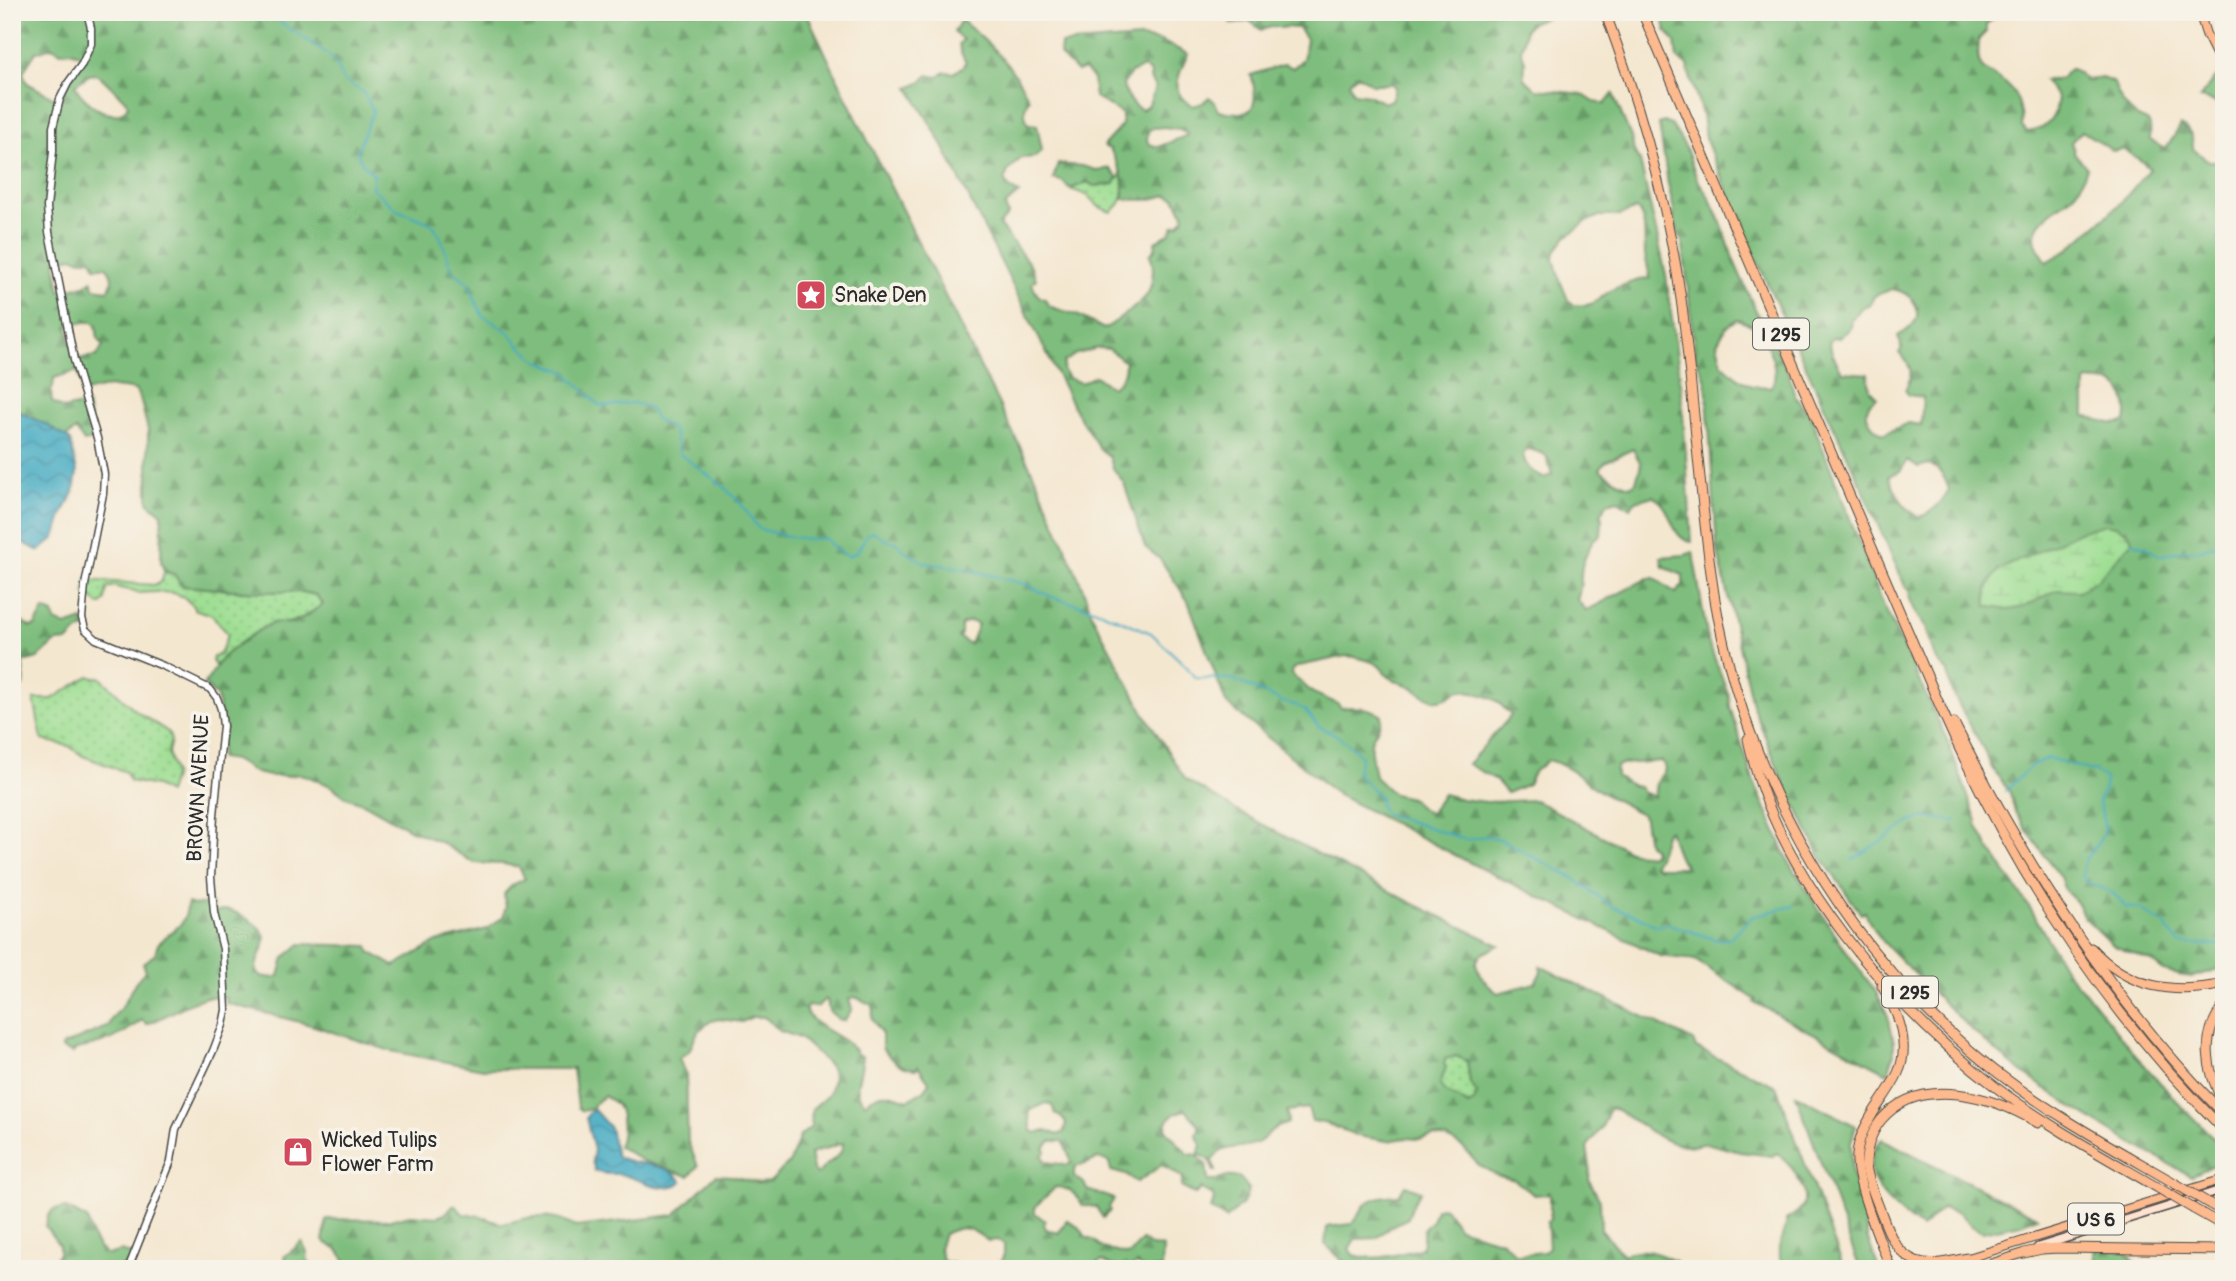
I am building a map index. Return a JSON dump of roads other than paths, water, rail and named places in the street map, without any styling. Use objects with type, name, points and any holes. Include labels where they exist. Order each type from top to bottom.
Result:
[{"type":"highway","name":"I 295","points":[[1605,12],[1644,127],[1671,239],[1684,326],[1715,600],[1726,652],[1743,712],[1768,778],[1808,857],[1853,924],[1903,986],[1954,1035],[2015,1086],[2067,1121],[2224,1212]]},
{"type":"highway","name":"I 295","points":[[1642,12],[1978,788],[2021,866],[2089,971],[2185,1089],[2224,1129]]},
{"type":"highway","points":[[1920,656],[1977,768],[2051,895],[2134,1012],[2224,1114]]},
{"type":"highway","points":[[1743,712],[1755,765],[1781,831],[1805,876],[1893,1007],[1900,1027],[1903,1048],[1898,1073],[1861,1135],[1857,1160],[1859,1181],[1891,1269]]},
{"type":"highway","points":[[2051,895],[2096,954],[2124,975],[2173,989],[2197,989],[2224,984]]},
{"type":"highway","points":[[1861,956],[1909,1009],[1965,1062],[2035,1114],[2224,1226]]},
{"type":"highway","points":[[2224,1006],[2211,1027],[2208,1049],[2214,1081],[2224,1102]]},
{"type":"highway","points":[[1968,1258],[1939,1263],[1920,1262],[1904,1253],[1891,1238],[1869,1178],[1866,1160],[1874,1130],[1893,1109],[1931,1095],[1948,1093],[1974,1097],[2010,1108],[2110,1160]]},
{"type":"highway","name":"US 6","points":[[2024,1253],[2050,1248],[2224,1250]]},
{"type":"main road","points":[[2199,12],[2206,34],[2224,70]]},
{"type":"main road","name":"US 6","points":[[1936,1269],[2224,1179]]},
{"type":"main road","points":[[2024,1253],[2047,1243],[2224,1189]]},
{"type":"main road","name":"US 6","points":[[1973,1269],[2024,1253]]},
{"type":"street","name":"BROWN AVENUE","points":[[87,12],[91,44],[86,58],[60,99],[53,127],[47,207],[49,232],[74,360],[97,438],[104,474],[82,618],[85,629],[96,639],[163,666],[210,689],[221,709],[223,726],[211,877],[214,913],[223,948],[226,1010],[213,1051],[176,1129],[171,1161],[128,1269]]},
{"type":"water","points":[[12,408],[70,440],[77,472],[74,492],[63,513],[55,538],[39,551],[12,537]]},
{"type":"water","points":[[594,1110],[610,1128],[616,1155],[632,1162],[669,1170],[682,1182],[675,1186],[660,1187],[623,1175],[595,1171],[592,1161],[594,1150],[586,1118]]},
{"type":"waterway","points":[[265,12],[329,55],[337,65],[342,79],[364,93],[373,111],[357,151],[362,163],[374,175],[372,188],[397,210],[434,226],[452,270],[468,283],[482,315],[510,333],[518,344],[538,361],[564,371],[599,405],[631,403],[648,407],[656,419],[673,430],[680,454],[724,487],[741,504],[758,528],[792,537],[825,538],[836,550],[848,556],[857,552],[868,533],[874,532],[886,540],[896,542],[906,552],[925,563],[962,568],[1025,584],[1052,597],[1094,609],[1151,633],[1195,678],[1232,679],[1305,710],[1318,726],[1335,734],[1355,749],[1361,757],[1357,773],[1380,797],[1380,807],[1384,813],[1467,840],[1486,836],[1500,839],[1573,878],[1613,907],[1657,926],[1669,924],[1717,940],[1730,938],[1753,916],[1793,906]]},
{"type":"waterway","points":[[2132,542],[2159,556],[2184,550],[2202,550],[2212,545],[2224,547]]},
{"type":"waterway","points":[[2005,791],[2032,765],[2048,758],[2096,772],[2105,778],[2104,789],[2098,802],[2104,829],[2102,837],[2087,857],[2082,878],[2114,894],[2125,907],[2142,909],[2166,925],[2180,944],[2224,945]]},
{"type":"waterway","points":[[1852,860],[1910,822],[1925,817],[1956,821]]},
{"type":"place","name":"Snake Den","points":[[811,295]]},
{"type":"place","name":"Wicked Tulips Flower Farm","points":[[298,1152]]}]
